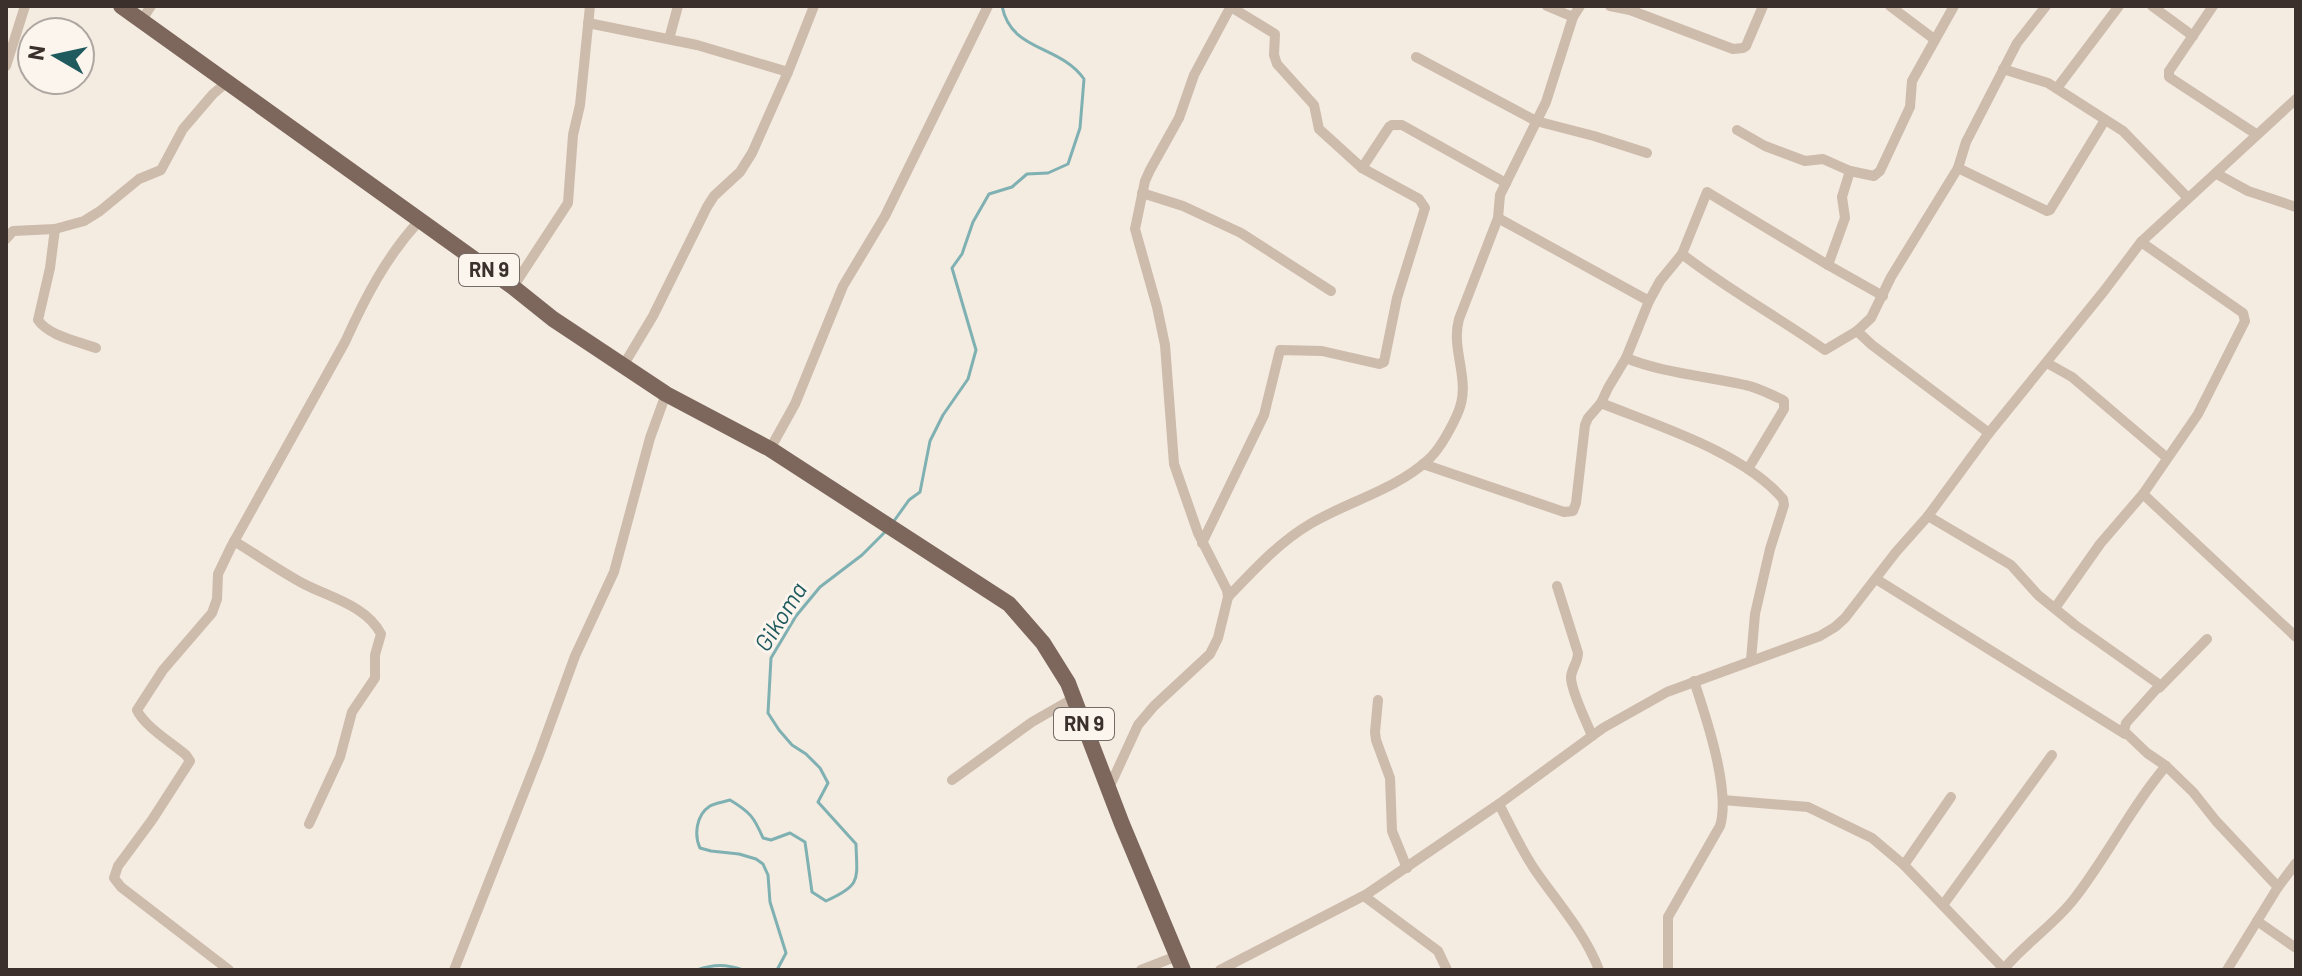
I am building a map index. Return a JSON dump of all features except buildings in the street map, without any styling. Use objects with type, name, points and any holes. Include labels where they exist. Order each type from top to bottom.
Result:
[{"type":"main road","name":"RN 9","points":[[121,6],[513,287],[553,319],[666,394],[770,449],[1009,604],[1043,643],[1068,683],[1180,963]]},
{"type":"street","points":[[6,66],[25,6]]},
{"type":"street","points":[[141,21],[151,6]]},
{"type":"street","points":[[580,6],[589,15],[647,36],[669,39],[788,72]]},
{"type":"street","points":[[669,39],[678,6]]},
{"type":"street","points":[[623,366],[653,316],[707,207],[714,196],[740,172],[752,153],[814,6]]},
{"type":"street","points":[[770,449],[795,404],[843,286],[885,216],[988,6]]},
{"type":"street","points":[[1109,788],[1138,725],[1210,654],[1218,638],[1228,597],[1202,543],[1174,464],[1165,345],[1135,229],[1150,170],[1179,118],[1194,75],[1231,6],[1273,31],[1277,64],[1314,105],[1319,129],[1362,168],[1419,199],[1425,208],[1400,284],[1384,362],[1379,364],[1322,351],[1280,350],[1264,415],[1202,543]]},
{"type":"street","points":[[1547,6],[1573,17]]},
{"type":"street","points":[[1228,597],[1278,546],[1310,524],[1400,479],[1436,451],[1458,414],[1463,397],[1456,330],[1498,218],[1500,195],[1546,102],[1573,17],[1580,6]]},
{"type":"street","points":[[1610,6],[1630,10],[1739,49],[1746,46],[1763,6]]},
{"type":"street","points":[[1890,6],[1934,39]]},
{"type":"street","points":[[1737,130],[1765,146],[1805,161],[1823,159],[1850,171],[1874,176],[1880,171],[1910,107],[1912,81],[1954,6]]},
{"type":"street","points":[[1682,254],[1825,350],[1857,331],[1871,318],[1891,277],[1958,168],[1966,142],[2017,43],[2046,6]]},
{"type":"street","points":[[2057,88],[2119,6]]},
{"type":"street","points":[[2152,6],[2193,36]]},
{"type":"street","points":[[2213,6],[2169,71],[2169,77],[2256,134]]},
{"type":"street","points":[[513,287],[568,203],[573,135],[580,105],[589,15]]},
{"type":"street","points":[[1416,57],[1536,121],[1647,153]]},
{"type":"street","points":[[2003,69],[2057,88],[2105,120],[2133,140],[2188,198]]},
{"type":"street","points":[[6,239],[13,231],[55,229],[84,221],[139,179],[161,170],[183,129],[226,83]]},
{"type":"street","points":[[1220,970],[1364,896],[1592,736],[1667,692],[1820,636],[1835,627],[1928,516],[1989,433],[2141,242],[2296,99]]},
{"type":"street","points":[[1958,168],[2047,211],[2105,120]]},
{"type":"street","points":[[1362,168],[1389,127],[1397,124],[1506,183]]},
{"type":"street","points":[[1828,265],[1845,218],[1842,197],[1850,171]]},
{"type":"street","points":[[2217,174],[2248,191],[2296,207]]},
{"type":"street","points":[[1423,464],[1570,512],[1575,508],[1585,425],[1626,358],[1660,281],[1682,254],[1707,192],[1883,296]]},
{"type":"street","points":[[1142,193],[1183,206],[1241,233],[1331,291]]},
{"type":"street","points":[[1498,218],[1649,301]]},
{"type":"street","points":[[229,970],[121,887],[114,875],[190,761],[138,714],[138,706],[163,670],[212,613],[217,599],[218,574],[234,541],[345,342],[378,273],[419,221]]},
{"type":"street","points":[[55,229],[38,320],[51,331],[96,348]]},
{"type":"street","points":[[2055,608],[2100,544],[2143,494],[2198,414],[2245,321],[2243,313],[2141,242]]},
{"type":"street","points":[[1857,331],[1989,433]]},
{"type":"street","points":[[1626,358],[1687,374],[1749,385],[1781,399],[1784,409],[1748,469]]},
{"type":"street","points":[[2047,363],[2072,377],[2166,457]]},
{"type":"street","points":[[454,970],[580,643],[614,572],[650,438],[666,394]]},
{"type":"street","points":[[1601,403],[1741,463],[1780,495],[1784,503],[1755,614],[1751,660]]},
{"type":"street","points":[[2143,494],[2296,637]]},
{"type":"street","points":[[1928,516],[2011,565],[2038,595],[2075,625],[2158,682],[2159,688]]},
{"type":"street","points":[[234,541],[304,584],[363,614],[381,634],[375,655],[375,678],[352,712],[340,757],[309,824]]},
{"type":"street","points":[[1876,579],[2125,734],[2193,792],[2278,887]]},
{"type":"street","points":[[1557,586],[1578,653],[1572,683],[1592,736]]},
{"type":"street","points":[[2125,734],[2126,723],[2207,639]]},
{"type":"street","points":[[1668,970],[1668,917],[1720,826],[1723,800],[1710,728],[1694,681]]},
{"type":"street","points":[[952,780],[1032,722],[1074,698]]},
{"type":"street","points":[[1378,700],[1376,740],[1390,778],[1392,831],[1407,868]]},
{"type":"street","points":[[1943,905],[2052,755]]},
{"type":"street","points":[[1723,800],[1808,807],[1872,838],[1904,865],[2004,970],[2072,903],[2145,791],[2166,766]]},
{"type":"street","points":[[1904,865],[1951,797]]},
{"type":"street","points":[[1499,804],[1530,863],[1564,909],[1599,970]]},
{"type":"street","points":[[2227,970],[2296,863]]},
{"type":"street","points":[[1364,896],[1438,951],[1447,970]]},
{"type":"street","points":[[2257,921],[2296,948]]},
{"type":"street","points":[[1141,970],[1180,963]]},
{"type":"waterway","name":"Gikoma","points":[[894,521],[909,500],[920,492],[930,441],[943,415],[968,379],[976,350],[952,268],[962,254],[973,222],[989,194],[1012,187],[1027,174],[1048,173],[1068,164],[1080,128],[1084,79],[1062,59],[1015,32],[1002,6]]},
{"type":"waterway","name":"Gikoma","points":[[777,970],[786,953],[770,902],[768,875],[763,864],[739,854],[700,848],[698,826],[705,810],[730,800],[751,816],[763,838],[771,840],[790,833],[805,842],[812,892],[826,901],[852,885],[856,874],[856,844],[818,802],[828,783],[820,768],[792,745],[768,713],[771,658],[796,616],[820,587],[862,555],[887,530]]},
{"type":"waterway","name":"Gikoma","points":[[697,970],[720,966],[743,970]]}]
